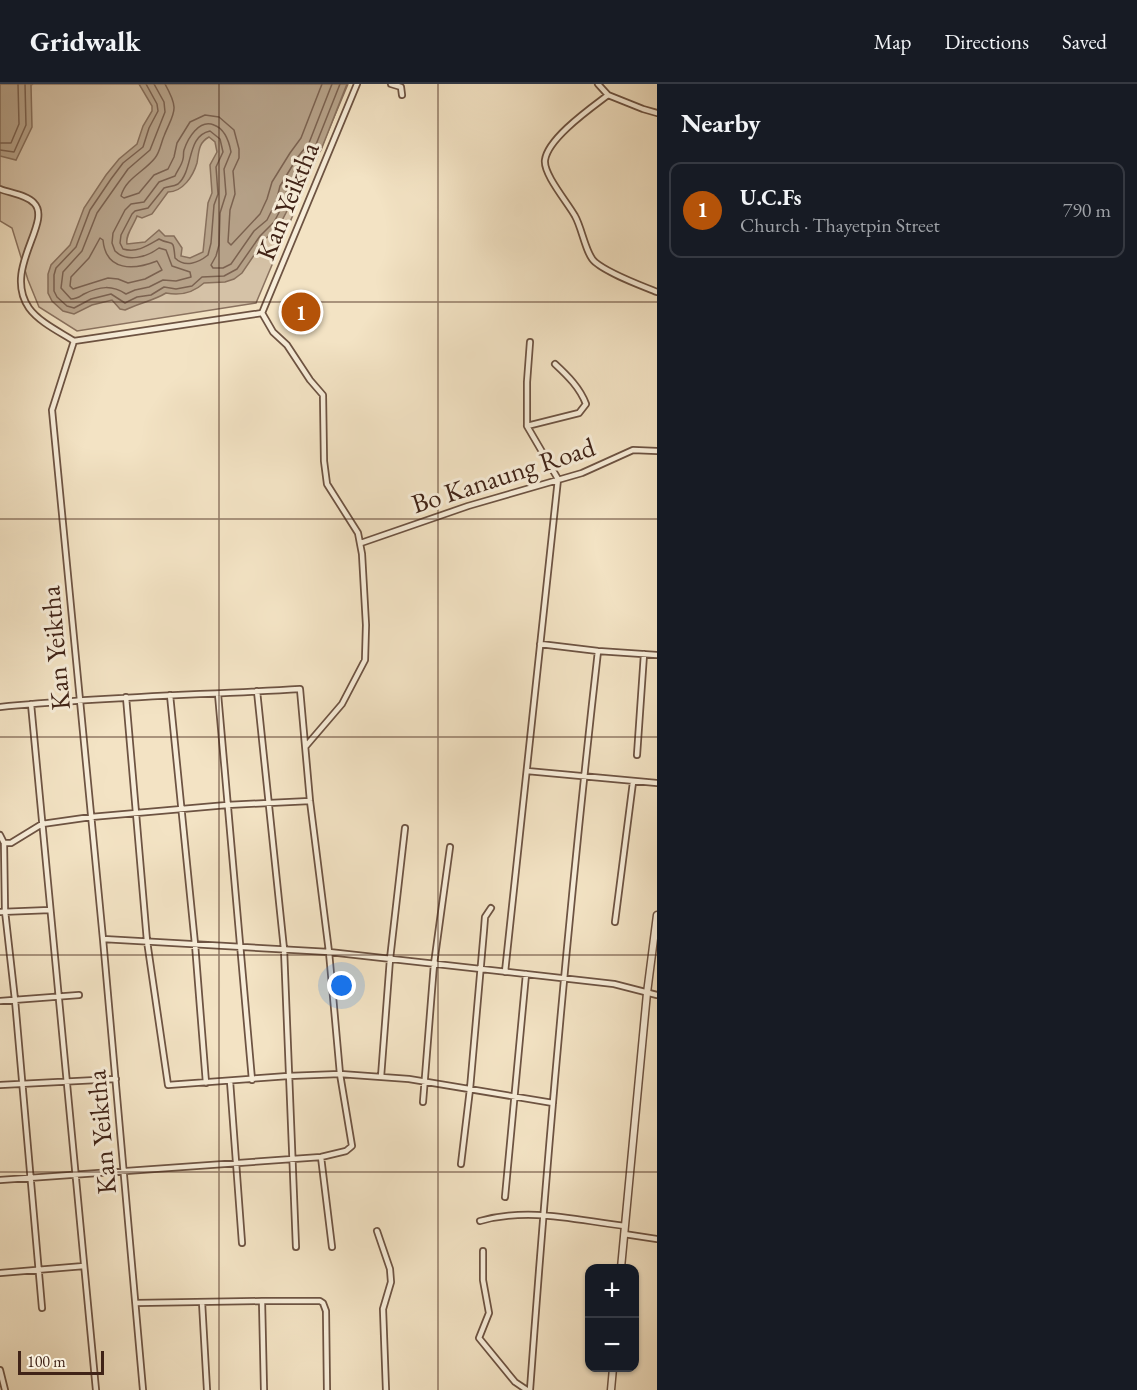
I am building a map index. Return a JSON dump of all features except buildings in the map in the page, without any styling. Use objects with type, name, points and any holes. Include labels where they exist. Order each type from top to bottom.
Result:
[{"type":"street","name":"Kan Yeiktha","points":[[262,313],[357,84]]},
{"type":"street","points":[[392,84],[403,86],[402,95]]},
{"type":"street","points":[[598,84],[608,95],[657,113]]},
{"type":"street","points":[[608,95],[559,135],[545,160],[547,171],[576,217],[588,253],[594,262],[629,281],[657,292]]},
{"type":"street","points":[[0,189],[31,200],[39,211],[37,227],[20,277],[26,302],[31,311],[74,341],[262,313],[273,332],[287,345],[310,381],[323,395],[324,461],[327,484],[358,533],[361,543],[366,625],[365,660],[342,704],[306,746]]},
{"type":"street","name":"Kan Yeiktha","points":[[74,341],[52,410],[103,939],[143,1390]]},
{"type":"street","points":[[505,972],[558,479],[527,426],[530,342]]},
{"type":"street","points":[[527,426],[579,413],[586,404],[583,395],[555,364]]},
{"type":"street","name":"Bo Kanaung Road","points":[[361,543],[468,506],[582,473],[633,450],[657,451]]},
{"type":"street","points":[[540,644],[657,655]]},
{"type":"street","points":[[483,1251],[483,1280],[489,1313],[479,1338],[518,1385],[529,1390],[553,1103],[598,651]]},
{"type":"street","points":[[637,755],[644,654]]},
{"type":"street","points":[[0,707],[79,699],[300,689],[340,1074],[352,1146],[346,1151],[321,1157],[0,1180]]},
{"type":"street","points":[[257,691],[284,949],[296,1247]]},
{"type":"street","points":[[218,694],[252,1080]]},
{"type":"street","points":[[170,695],[195,944],[206,1083]]},
{"type":"street","points":[[126,697],[147,941],[168,1085],[340,1074],[424,1081],[553,1103]]},
{"type":"street","points":[[31,704],[96,1390]]},
{"type":"street","points":[[527,771],[657,783]]},
{"type":"street","points":[[615,922],[633,782]]},
{"type":"street","points":[[4,843],[18,839],[42,824],[91,817],[227,805],[310,801]]},
{"type":"street","points":[[381,1077],[390,959],[405,828]]},
{"type":"street","points":[[0,835],[4,843],[2,912],[15,1000],[42,1308]]},
{"type":"street","points":[[423,1102],[434,964],[450,847]]},
{"type":"street","points":[[461,1164],[486,917],[491,908]]},
{"type":"street","points":[[2,912],[50,910]]},
{"type":"street","points":[[621,1264],[647,993],[657,915]]},
{"type":"street","points":[[103,939],[328,952],[614,984],[657,995]]},
{"type":"street","points":[[505,1197],[526,974]]},
{"type":"street","points":[[0,1001],[79,995]]},
{"type":"street","points":[[0,1085],[116,1079]]},
{"type":"street","points":[[230,1081],[242,1243]]},
{"type":"street","points":[[321,1157],[332,1247]]},
{"type":"street","points":[[480,1221],[501,1215],[543,1214],[625,1226]]},
{"type":"street","points":[[377,1231],[390,1269],[391,1282],[383,1309],[386,1390]]},
{"type":"street","points":[[624,1234],[657,1239]]},
{"type":"street","points":[[0,1273],[84,1266]]},
{"type":"street","points":[[136,1303],[320,1300],[326,1311],[327,1390]]},
{"type":"street","points":[[262,1301],[264,1390]]},
{"type":"street","points":[[202,1302],[207,1390]]},
{"type":"street","points":[[0,1370],[5,1390]]},
{"type":"street","points":[[611,1390],[613,1372]]},
{"type":"shaded area","points":[[0,84],[348,84],[256,303],[77,331],[39,307],[12,228],[0,221]]},
{"type":"water","points":[[0,84],[33,84],[31,85],[32,127],[16,160],[0,156]]},
{"type":"water","points":[[139,84],[347,84],[321,150],[292,192],[289,207],[277,230],[265,239],[242,273],[225,282],[204,283],[186,293],[166,293],[125,310],[120,309],[112,300],[92,305],[74,314],[63,311],[52,301],[48,293],[48,274],[51,265],[70,245],[84,208],[106,175],[119,159],[137,144],[143,126],[152,111],[152,106]],"holes":[[[209,137],[215,142],[217,152],[210,165],[212,193],[208,203],[203,252],[190,258],[181,256],[182,248],[174,236],[165,236],[159,230],[145,242],[127,244],[128,234],[137,216],[142,218],[152,214],[168,192],[183,186],[195,168],[203,142]]]},
{"type":"place","name":"U.C.Fs","points":[[301,312]]}]
